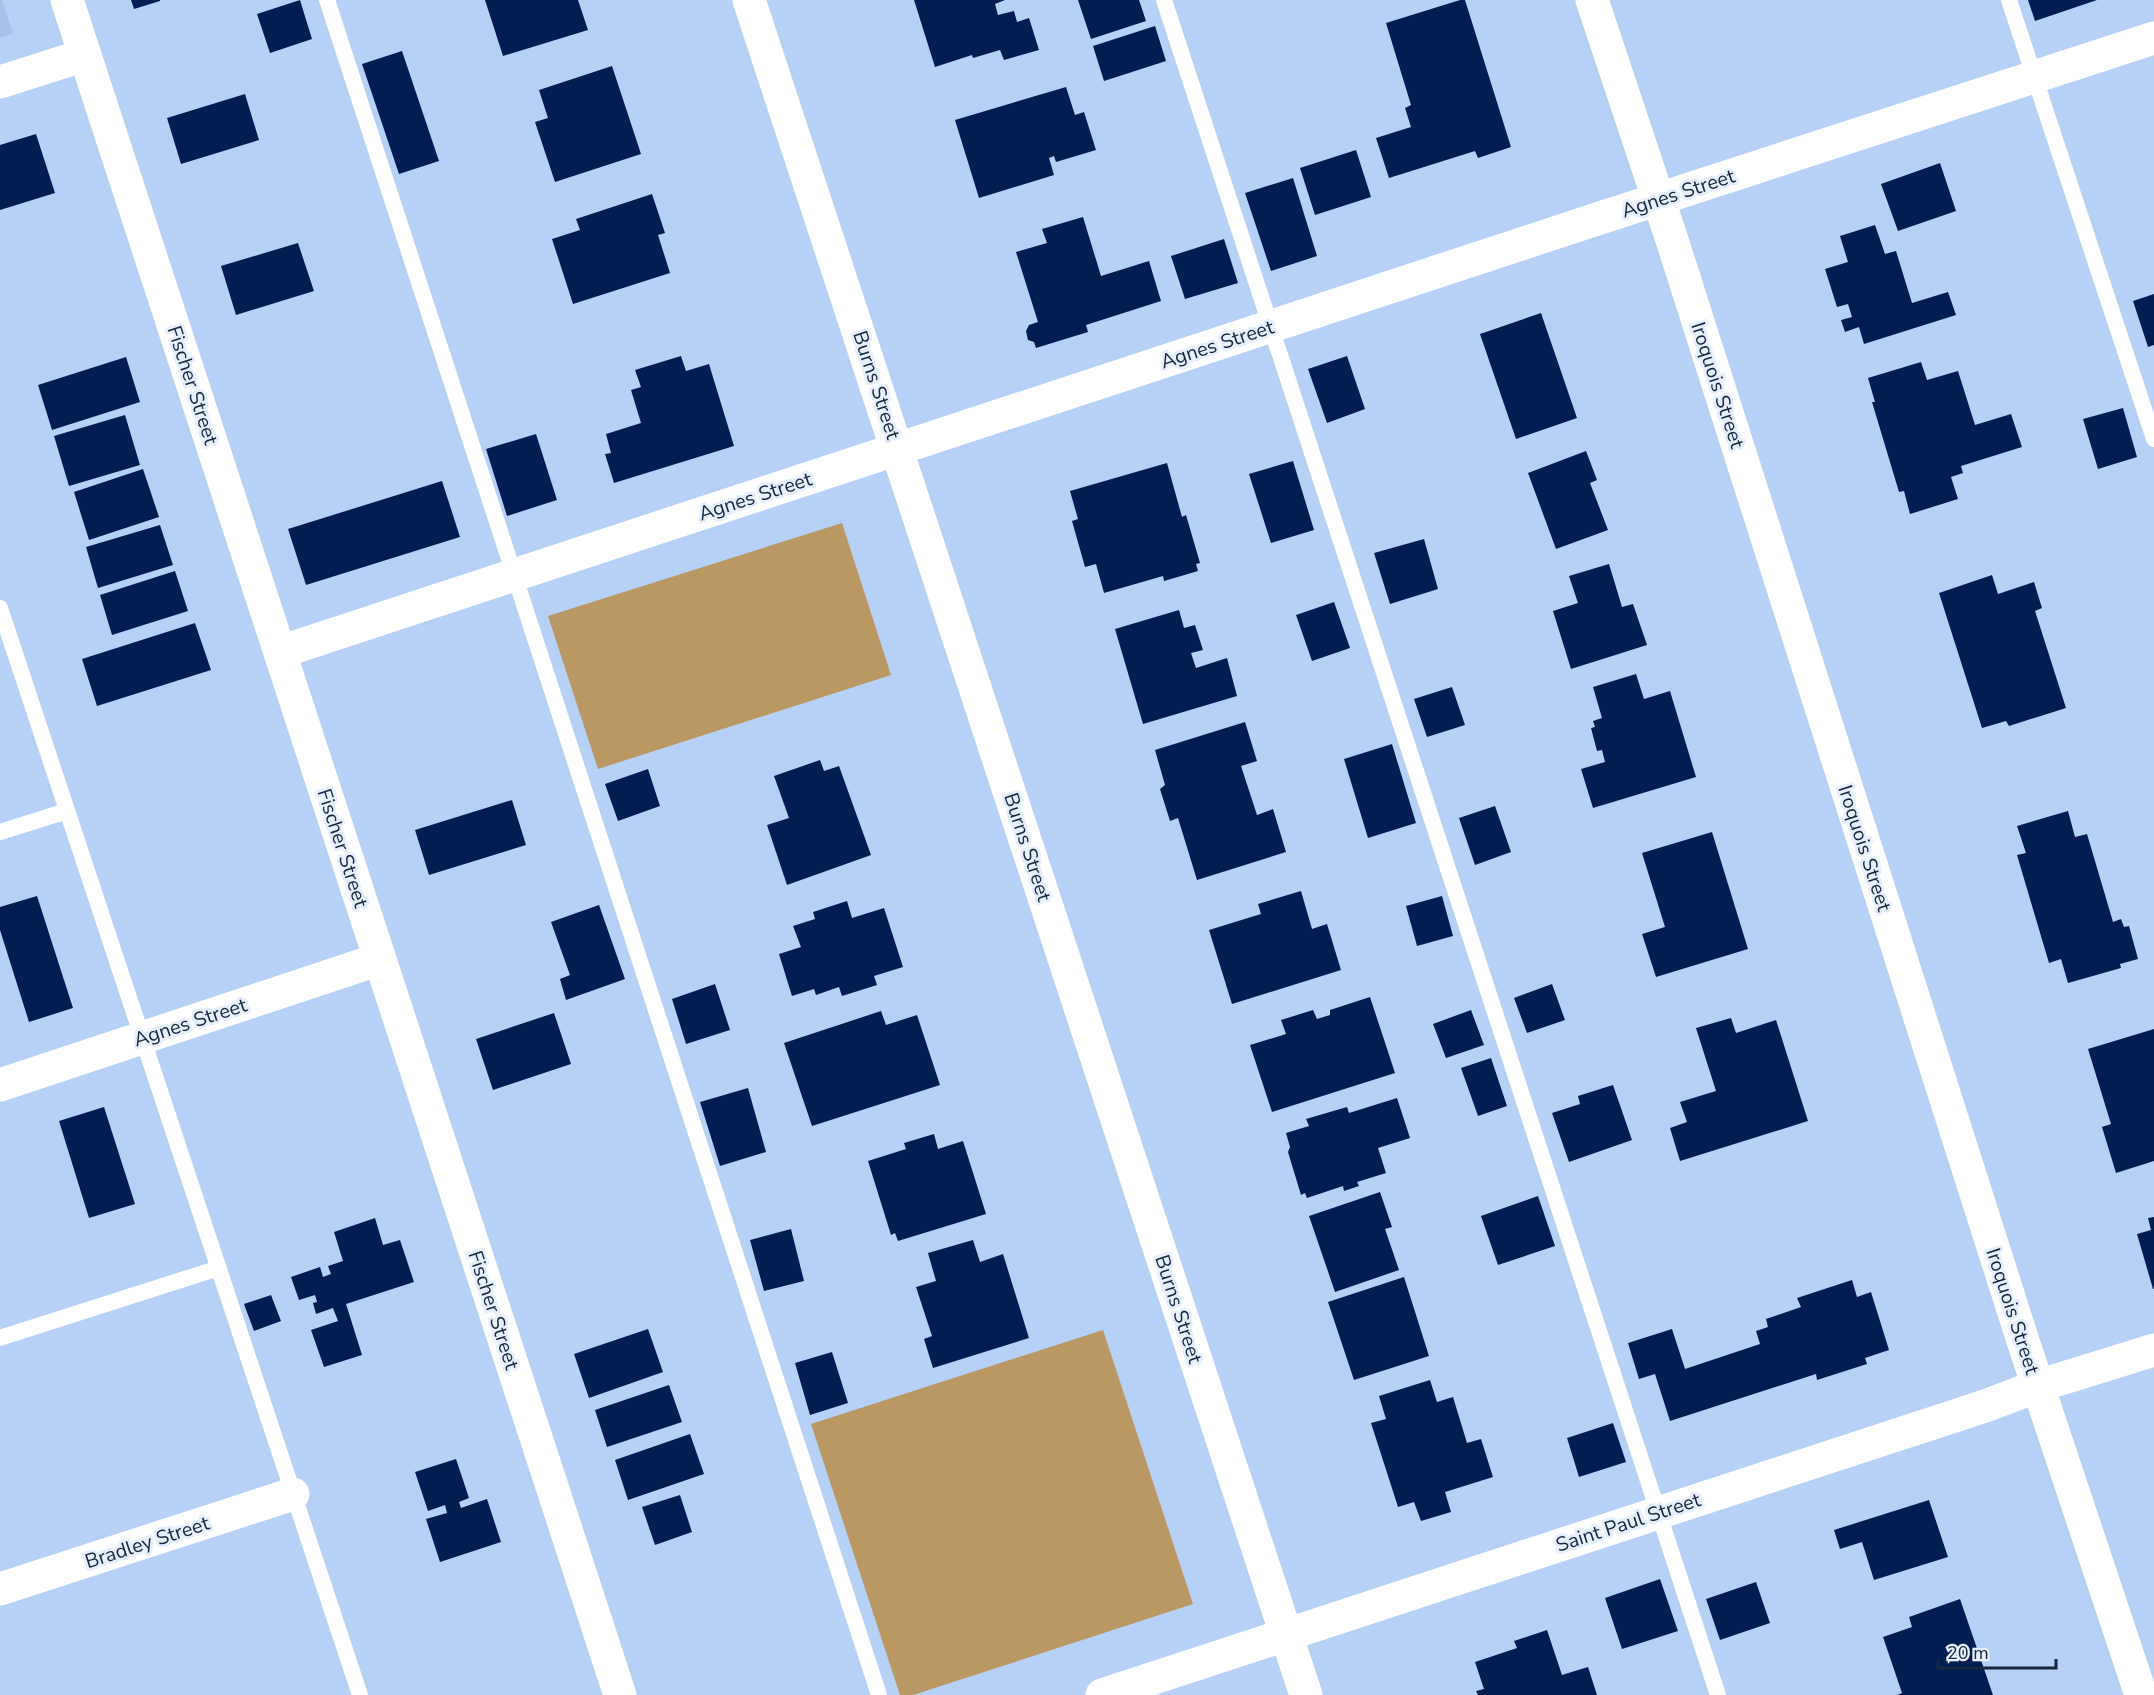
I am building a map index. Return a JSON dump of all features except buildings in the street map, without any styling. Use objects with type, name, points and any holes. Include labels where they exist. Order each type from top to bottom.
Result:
[{"type":"street","name":"Fischer Street","points":[[67,0],[620,1695]]},
{"type":"street","name":"Burns Street","points":[[749,0],[1306,1695]]},
{"type":"street","name":"Iroquois Street","points":[[1592,0],[2038,1386],[2141,1695]]},
{"type":"street","name":"Agnes Street","points":[[280,652],[2154,38]]},
{"type":"street","points":[[0,82],[85,55]]},
{"type":"street","name":"Agnes Street","points":[[0,1085],[380,959]]},
{"type":"street","name":"Saint Paul Street","points":[[1102,1695],[1984,1406],[2038,1386],[2154,1350]]},
{"type":"street","name":"Bradley Street","points":[[0,1589],[293,1494]]},
{"type":"lane","points":[[327,0],[879,1695]]},
{"type":"lane","points":[[1164,0],[1718,1695]]},
{"type":"lane","points":[[2009,0],[2154,439]]},
{"type":"lane","points":[[0,608],[360,1695]]},
{"type":"lane","points":[[0,832],[67,811]]},
{"type":"lane","points":[[0,1338],[219,1268]]},
{"type":"shaded area","points":[[0,0],[2,0],[13,33],[0,38]]},
{"type":"shaded area","points":[[842,523],[891,675],[598,769],[548,616]]},
{"type":"shaded area","points":[[1103,1330],[1193,1604],[913,1695],[900,1695],[811,1424]]}]
